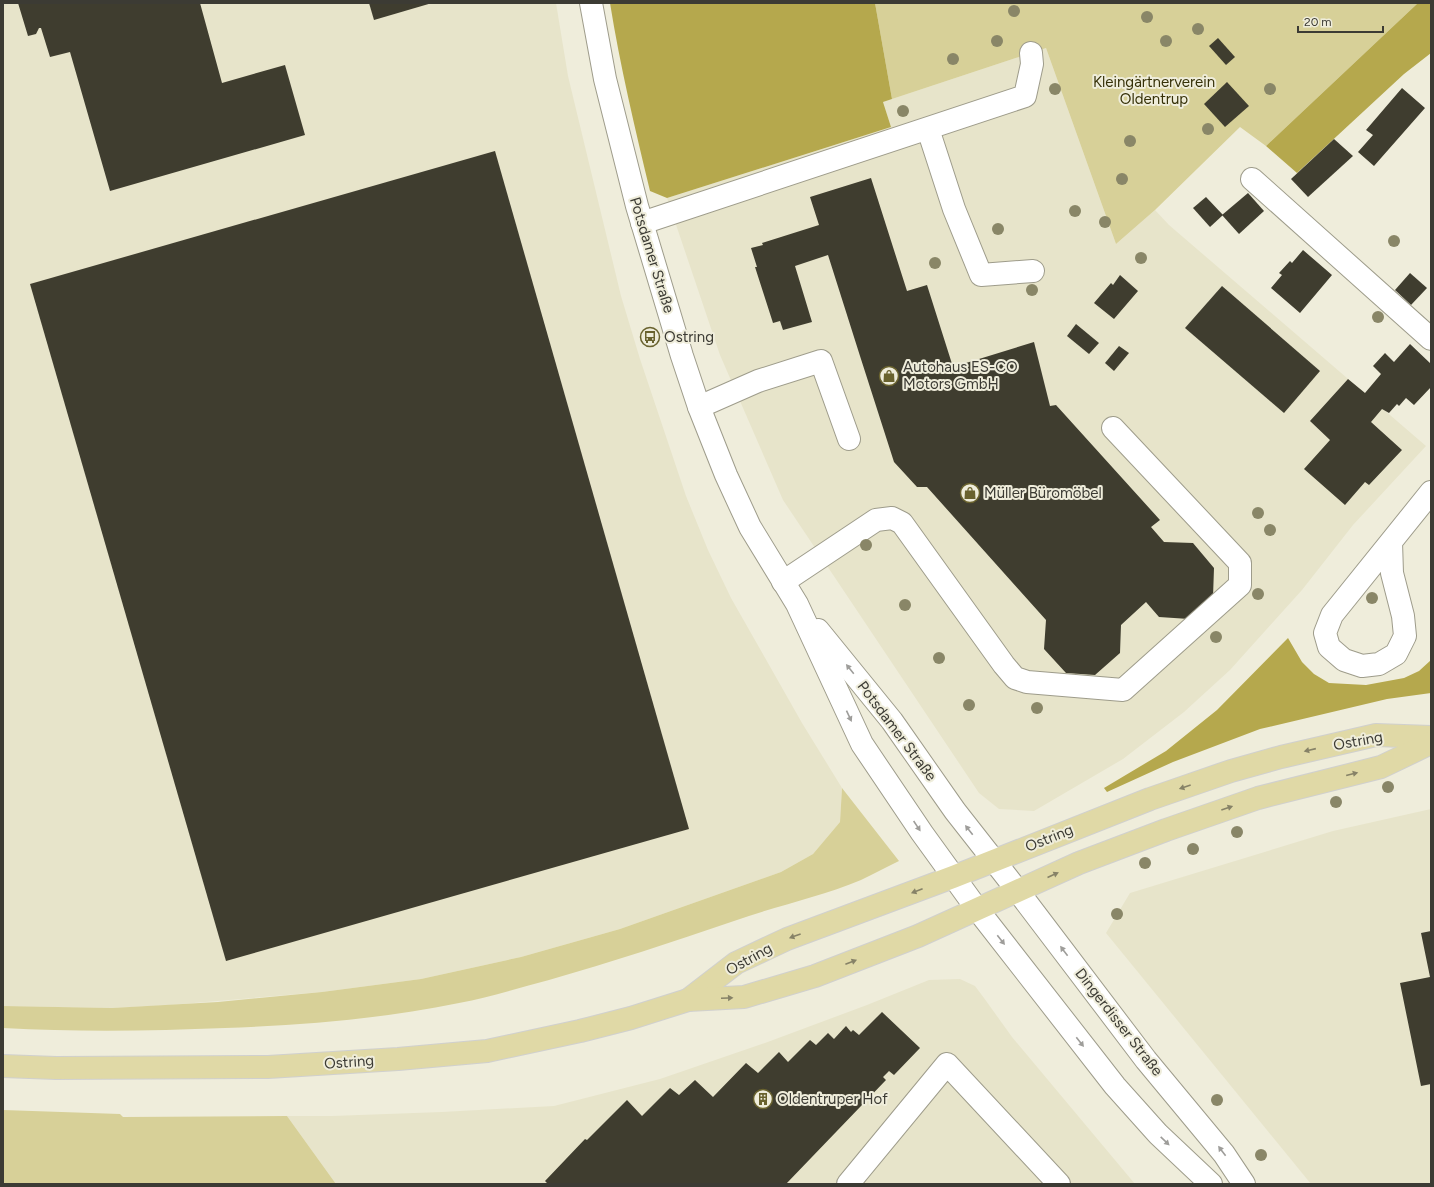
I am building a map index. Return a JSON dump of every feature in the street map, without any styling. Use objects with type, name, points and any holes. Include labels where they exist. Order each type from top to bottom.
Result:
[{"type":"main road","name":"Ostring","points":[[688,1000],[736,963],[787,939],[953,877],[1150,799],[1281,757],[1376,735],[1431,737]]},
{"type":"main road","name":"Ostring","points":[[3,1066],[56,1068],[268,1067],[398,1059],[487,1051],[580,1031],[631,1018],[688,1000],[744,997],[815,976],[918,936],[1079,863],[1166,830],[1258,798],[1381,767],[1431,743]]},
{"type":"street","name":"Potsdamer Straße","points":[[591,3],[605,79],[642,223],[682,356],[699,407],[726,476],[750,526],[797,604],[892,721],[955,811],[994,860]]},
{"type":"street","points":[[642,223],[1025,96],[1032,64],[1031,53]]},
{"type":"street","points":[[928,129],[954,209],[981,275],[1033,271]]},
{"type":"street","points":[[1252,179],[1431,339]]},
{"type":"street","points":[[699,407],[758,382],[822,361],[849,439]]},
{"type":"street","points":[[783,582],[876,520],[892,518],[902,523],[1004,665],[1015,678],[1027,682],[1123,690],[1240,584],[1240,563],[1113,428]]},
{"type":"street","points":[[1391,542],[1392,573],[1403,616],[1404,636],[1396,654],[1379,664],[1362,666],[1344,660],[1329,647],[1325,633],[1332,615],[1431,492]]},
{"type":"street","name":"Potsdamer Straße","points":[[797,604],[862,744],[953,877]]},
{"type":"street","name":"Dingerdisser Straße","points":[[994,860],[1146,1060],[1224,1154],[1244,1184]]},
{"type":"street","points":[[953,877],[1115,1086],[1158,1134],[1211,1184]]},
{"type":"street","points":[[848,1184],[947,1064],[1059,1184]]},
{"type":"shaded area","points":[[3,3],[556,3],[568,76],[621,296],[640,359],[686,496],[708,550],[731,598],[802,723],[842,788],[840,822],[813,854],[781,872],[620,929],[521,957],[421,979],[322,992],[170,1005],[112,1008],[3,1006]]},
{"type":"shaded area","points":[[610,3],[875,3],[892,99],[883,102],[891,127],[667,198],[650,191],[623,74]]},
{"type":"shaded area","points":[[1418,3],[1431,3],[1431,53],[1404,74],[1297,173],[1266,146]]},
{"type":"shaded area","points":[[1046,48],[1116,244],[1155,210],[1169,225],[1426,446],[1353,525],[1302,590],[1230,670],[1184,712],[1123,759],[1034,811],[999,809],[979,793],[783,500],[720,355],[667,198],[891,127],[883,102]]},
{"type":"shaded area","points":[[1288,638],[1302,662],[1314,674],[1329,683],[1366,685],[1404,678],[1419,671],[1431,660],[1431,693],[1387,699],[1260,729],[1173,762],[1107,792],[1104,788],[1166,751],[1217,710]]},
{"type":"shaded area","points":[[1431,809],[1431,1184],[1311,1184],[1106,933],[1130,893],[1333,831]]},
{"type":"shaded area","points":[[960,979],[975,986],[1012,1037],[1135,1184],[336,1184],[287,1116],[442,1112],[554,1106],[660,1079],[765,1043],[929,980]]},
{"type":"green space","name":"Kleingärtnerverein Oldentrup","points":[[875,3],[1418,3],[1266,146],[1240,127],[1155,210],[1116,244],[1046,48],[892,99]]},
{"type":"green space","points":[[842,788],[899,861],[861,880],[845,886],[642,952],[549,980],[482,998],[430,1009],[313,1023],[225,1028],[86,1031],[3,1028],[3,1006],[112,1008],[218,1002],[322,992],[421,979],[521,957],[620,929],[781,872],[813,854],[840,822]]},
{"type":"green space","points":[[3,1110],[120,1114],[123,1117],[287,1116],[336,1184],[3,1184]]},
{"type":"building","points":[[18,3],[200,3],[222,83],[285,65],[305,135],[110,191],[70,52],[50,57],[41,28],[39,28],[36,34],[28,36]]},
{"type":"building","points":[[369,3],[432,3],[374,20]]},
{"type":"building","points":[[1218,38],[1235,57],[1226,65],[1209,46]]},
{"type":"building","points":[[1227,82],[1249,106],[1225,127],[1204,104]]},
{"type":"building","points":[[1402,88],[1425,108],[1374,166],[1358,152],[1373,135],[1366,130]]},
{"type":"building","points":[[1334,139],[1353,156],[1308,197],[1291,179]]},
{"type":"building","points":[[495,151],[689,829],[226,961],[30,284]]},
{"type":"building","points":[[871,178],[907,291],[927,285],[953,367],[1034,342],[1050,406],[1056,405],[1160,520],[1151,527],[1164,542],[1193,543],[1214,568],[1213,597],[1189,619],[1159,617],[1146,602],[1121,625],[1120,653],[1095,675],[1066,673],[1044,649],[1046,620],[927,487],[917,487],[894,462],[828,255],[795,266],[812,322],[783,330],[780,321],[773,323],[755,267],[757,267],[751,248],[763,245],[762,243],[819,225],[810,197]]},
{"type":"building","points":[[1248,193],[1264,211],[1239,234],[1222,215]]},
{"type":"building","points":[[1206,197],[1223,215],[1210,227],[1193,208]]},
{"type":"building","points":[[1303,250],[1332,275],[1300,313],[1271,288],[1282,275],[1279,273],[1290,261],[1292,263]]},
{"type":"building","points":[[1410,273],[1427,288],[1411,305],[1395,290]]},
{"type":"building","points":[[1120,275],[1138,291],[1114,319],[1094,303],[1111,283],[1113,285]]},
{"type":"building","points":[[1222,286],[1320,371],[1284,413],[1185,328]]},
{"type":"building","points":[[1076,324],[1099,343],[1089,354],[1067,336]]},
{"type":"building","points":[[1410,344],[1431,364],[1431,387],[1414,405],[1406,398],[1399,406],[1397,404],[1389,413],[1382,409],[1371,422],[1402,450],[1369,485],[1365,482],[1345,505],[1304,469],[1330,440],[1310,421],[1348,379],[1365,393],[1381,374],[1373,366],[1385,353],[1394,362]]},
{"type":"building","points":[[1119,346],[1129,353],[1114,371],[1105,363]]},
{"type":"building","points":[[1431,931],[1431,1084],[1421,1086],[1400,983],[1430,977],[1421,933]]},
{"type":"building","name":"Oldentruper Hof","points":[[882,1012],[920,1048],[894,1075],[889,1071],[883,1077],[886,1080],[786,1184],[548,1184],[545,1181],[585,1139],[587,1140],[627,1100],[642,1116],[670,1088],[679,1095],[695,1080],[713,1097],[746,1063],[758,1073],[779,1052],[788,1062],[810,1040],[816,1045],[828,1033],[834,1039],[846,1026],[851,1032],[853,1030],[859,1035]]},
{"type":"place","name":"Ostring","points":[[650,337]]},
{"type":"place","name":"Autohaus ES-CO Motors GmbH","points":[[889,376]]},
{"type":"place","name":"Müller Büromöbel","points":[[970,493]]},
{"type":"place","name":"Oldentruper Hof","points":[[763,1099]]}]
